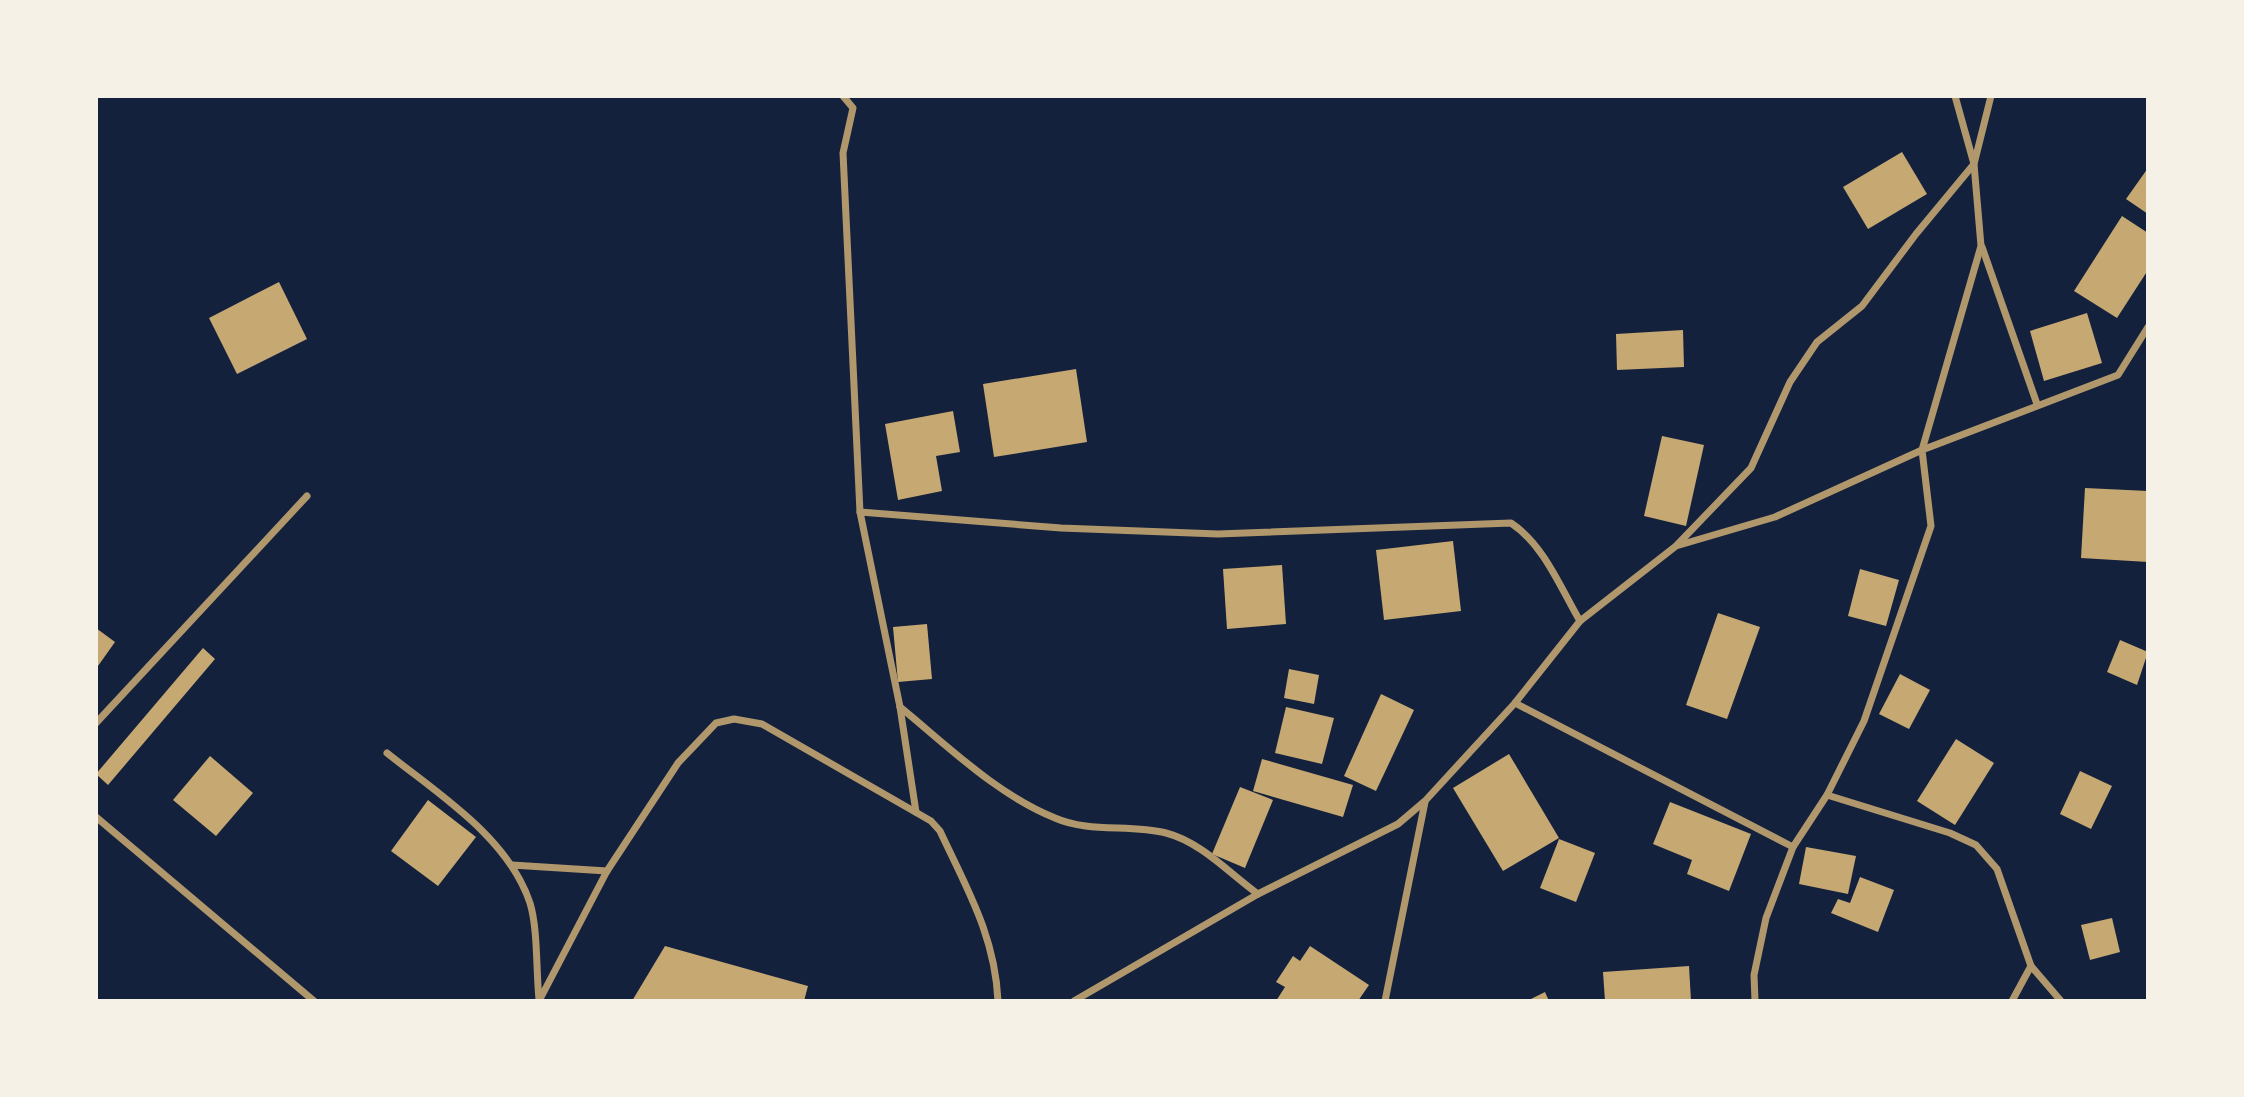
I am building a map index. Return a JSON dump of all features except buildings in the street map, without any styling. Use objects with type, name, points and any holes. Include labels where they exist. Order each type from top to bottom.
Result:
[{"type":"street","points":[[843,96],[853,108],[843,153],[860,512],[900,707],[916,812]]},
{"type":"street","points":[[1955,96],[1974,164],[1982,246],[2037,404]]},
{"type":"street","points":[[1073,1001],[1258,894],[1398,824],[1425,801],[1515,703],[1580,621],[1676,546],[1751,468],[1790,382],[1817,342],[1862,306],[1916,234],[1974,164],[1991,96]]},
{"type":"street","points":[[1755,1001],[1754,975],[1766,918],[1793,848],[1827,795],[1864,721],[1931,526],[1922,450],[1982,246]]},
{"type":"street","points":[[1676,546],[1775,517],[1922,450],[2118,375],[2148,327]]},
{"type":"street","points":[[96,723],[307,496]]},
{"type":"street","points":[[860,512],[1061,528],[1218,534],[1511,523],[1527,534],[1542,555],[1580,621]]},
{"type":"street","points":[[1515,703],[1793,848]]},
{"type":"street","points":[[900,707],[1010,797],[1058,820],[1117,830],[1164,832],[1193,843],[1258,894]]},
{"type":"street","points":[[539,1000],[607,871],[678,763],[716,723],[734,719],[762,724],[916,812],[940,831],[986,928],[996,965],[998,1001]]},
{"type":"street","points":[[387,753],[467,818],[512,865],[530,905],[539,1000]]},
{"type":"street","points":[[1827,795],[1950,832],[1976,845],[1997,869],[2031,966],[2061,1001]]},
{"type":"street","points":[[1385,1001],[1425,801]]},
{"type":"street","points":[[96,817],[314,1001]]},
{"type":"street","points":[[512,865],[607,871]]},
{"type":"street","points":[[2012,1001],[2031,966]]}]
